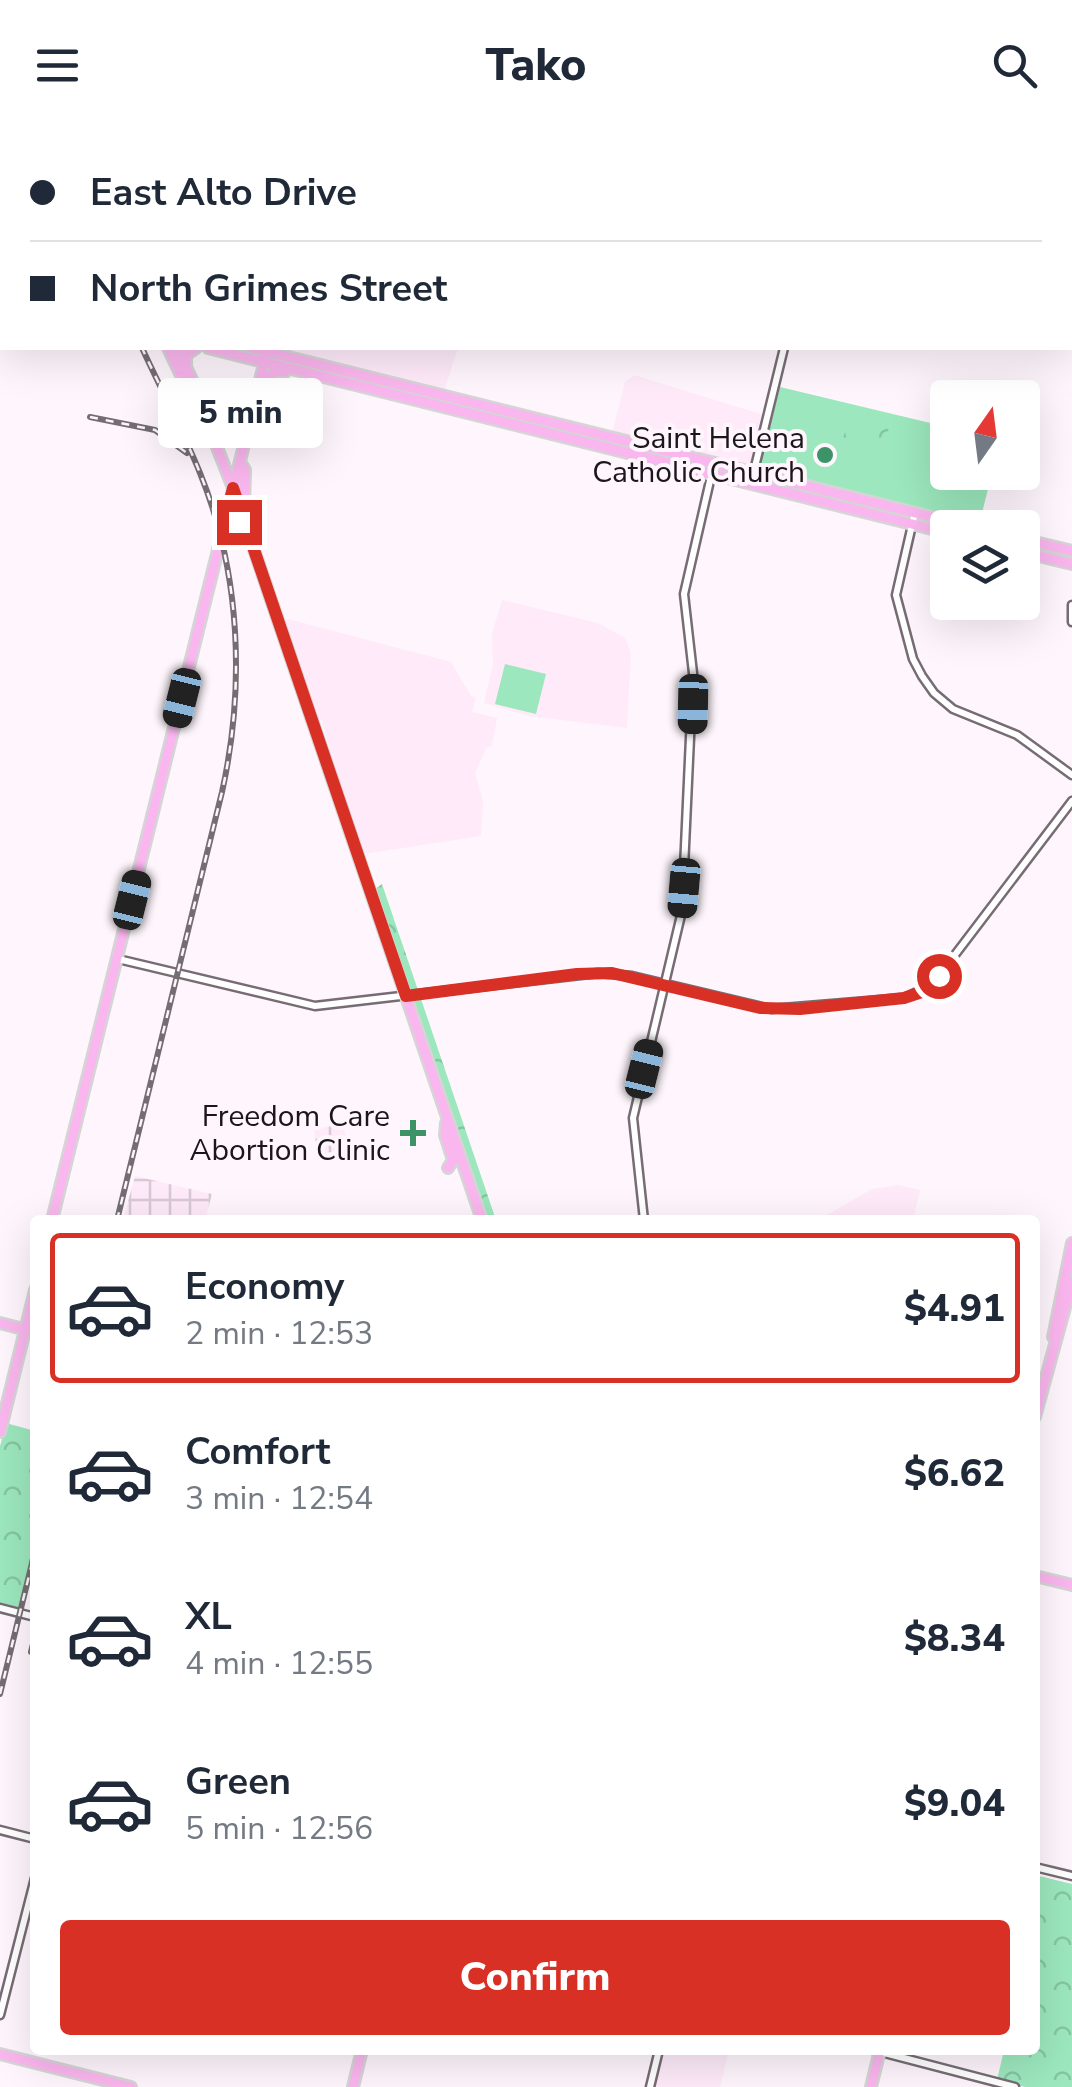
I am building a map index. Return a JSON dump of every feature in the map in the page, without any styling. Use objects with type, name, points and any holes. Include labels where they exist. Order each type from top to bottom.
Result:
[{"type":"main road","points":[[169,350],[211,432],[233,488],[480,1215]]},
{"type":"main road","points":[[178,350],[211,432]]},
{"type":"main road","points":[[187,368],[186,355],[193,350]]},
{"type":"main road","points":[[232,350],[267,353],[712,474],[930,528]]},
{"type":"main road","points":[[267,353],[311,374]]},
{"type":"main road","points":[[53,1215],[267,353]]},
{"type":"main road","points":[[252,414],[259,411],[273,372],[352,378],[930,516]]},
{"type":"main road","points":[[222,458],[241,459]]},
{"type":"main road","points":[[241,459],[245,470],[245,522]]},
{"type":"main road","points":[[224,524],[245,522]]},
{"type":"main road","points":[[1040,543],[1072,551]]},
{"type":"main road","points":[[1040,556],[1072,564]]},
{"type":"main road","points":[[446,1120],[444,1130],[454,1160],[448,1168]]},
{"type":"main road","points":[[1054,1340],[1056,1310],[1072,1243]]},
{"type":"main road","points":[[1040,1396],[1072,1282]]},
{"type":"main road","points":[[0,1324],[30,1330],[0,1432]]},
{"type":"main road","points":[[1040,1577],[1072,1585]]},
{"type":"main road","points":[[0,2054],[131,2087]]},
{"type":"main road","points":[[353,2087],[361,2055]]},
{"type":"main road","points":[[871,2087],[876,2055]]},
{"type":"street","points":[[751,484],[784,350]]},
{"type":"street","points":[[643,1215],[633,1118],[682,911],[693,662],[684,594],[715,462]]},
{"type":"street","points":[[915,512],[897,580],[897,602],[922,676],[953,709],[1017,736],[1072,775]]},
{"type":"street","points":[[1072,605],[1072,622]]},
{"type":"street","points":[[118,959],[306,1005],[327,1006],[598,972],[760,1008],[800,1009],[915,996],[932,985],[1072,801]]},
{"type":"street","points":[[0,1608],[30,1616]]},
{"type":"street","points":[[0,1830],[30,1838]]},
{"type":"street","points":[[1040,1868],[1072,1876]]},
{"type":"street","points":[[0,2015],[30,1898]]},
{"type":"street","points":[[650,2087],[658,2055]]},
{"type":"street","points":[[892,2055],[1016,2087]]},
{"type":"shaded area","points":[[284,350],[457,350],[444,391]]},
{"type":"shaded area","points":[[634,375],[764,415],[750,465],[612,433],[625,382]]},
{"type":"shaded area","points":[[502,600],[598,623],[625,638],[631,653],[627,728],[529,716],[484,703],[493,663],[492,634]]},
{"type":"shaded area","points":[[288,619],[451,662],[471,696],[476,697],[472,712],[497,718],[492,746],[486,748],[475,773],[483,801],[481,836],[364,854],[335,773],[322,720],[317,718],[284,623]]},
{"type":"shaded area","points":[[344,1124],[348,1150],[317,1154],[314,1129]]},
{"type":"shaded area","points":[[135,1176],[212,1194],[206,1215],[124,1215]]},
{"type":"shaded area","points":[[899,1185],[920,1190],[914,1215],[827,1215],[872,1189]]},
{"type":"shaded area","points":[[664,2055],[728,2055],[720,2087],[655,2087]]},
{"type":"green space","points":[[780,387],[930,423],[930,490],[988,490],[983,510],[930,513],[759,470]]},
{"type":"green space","points":[[862,413],[891,420],[882,453],[842,443],[846,427],[858,428]]},
{"type":"green space","points":[[505,664],[546,674],[536,714],[495,704]]},
{"type":"green space","points":[[382,884],[494,1215],[485,1215],[375,889]]},
{"type":"green space","points":[[6,1423],[30,1430],[30,1573],[21,1611],[0,1606],[0,1446]]},
{"type":"green space","points":[[1040,1876],[1072,1884],[1072,2087],[1025,2087],[997,2080],[1003,2055],[1040,2055]]},
{"type":"railway","points":[[118,1215],[222,792],[236,672],[231,591],[214,511],[143,350]]},
{"type":"railway","points":[[90,417],[155,430],[187,453]]},
{"type":"railway","points":[[0,1694],[30,1571]]},
{"type":"place","name":"Saint Helena Catholic Church","points":[[825,455]]},
{"type":"place","name":"Freedom Care Abortion Clinic","points":[[413,1133]]},
{"type":"route","points":[[239,522],[224,524],[233,488],[406,996],[612,973],[760,1008],[800,1009],[915,996],[939,976]]}]
